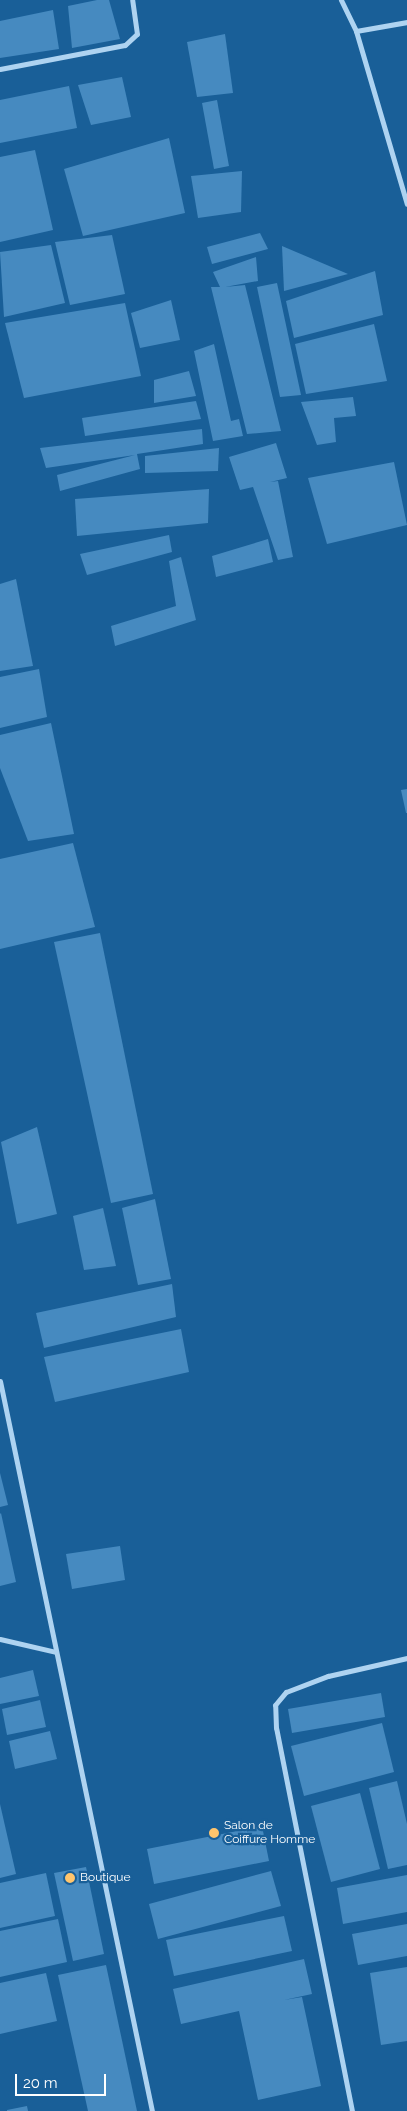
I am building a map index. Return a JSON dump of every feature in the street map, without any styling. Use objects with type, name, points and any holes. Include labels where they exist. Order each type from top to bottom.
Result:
[{"type":"street","points":[[0,69],[125,45],[137,34],[132,0]]},
{"type":"street","points":[[341,0],[356,31],[407,204]]},
{"type":"street","points":[[356,31],[407,22]]},
{"type":"street","points":[[0,1382],[152,2111]]},
{"type":"street","points":[[0,1639],[56,1652]]},
{"type":"street","points":[[352,2111],[276,1728],[275,1705],[286,1692],[328,1676],[407,1658]]},
{"type":"building","points":[[97,0],[109,0],[120,39],[72,48],[68,6]]},
{"type":"building","points":[[53,10],[59,49],[0,58],[0,21]]},
{"type":"building","points":[[225,34],[233,93],[197,97],[187,42]]},
{"type":"building","points":[[122,77],[131,117],[91,125],[78,85]]},
{"type":"building","points":[[69,86],[77,128],[0,143],[0,100]]},
{"type":"building","points":[[217,100],[229,166],[214,169],[202,103]]},
{"type":"building","points":[[169,138],[185,213],[83,236],[64,169]]},
{"type":"building","points":[[35,150],[53,230],[0,242],[0,157]]},
{"type":"building","points":[[242,171],[241,212],[198,218],[191,176]]},
{"type":"building","points":[[260,233],[268,249],[212,264],[207,247]]},
{"type":"building","points":[[112,235],[125,294],[70,305],[55,242]]},
{"type":"building","points":[[51,245],[65,303],[4,317],[0,252]]},
{"type":"building","points":[[282,246],[348,274],[284,291]]},
{"type":"building","points":[[256,257],[258,281],[225,287],[245,285],[281,431],[247,434],[211,287],[220,287],[213,272]]},
{"type":"building","points":[[375,271],[383,315],[294,338],[286,301]]},
{"type":"building","points":[[277,283],[301,395],[280,397],[257,287]]},
{"type":"building","points":[[171,300],[180,340],[140,348],[131,313]]},
{"type":"building","points":[[125,303],[141,376],[24,398],[5,323]]},
{"type":"building","points":[[374,324],[387,381],[306,394],[295,344]]},
{"type":"building","points":[[214,344],[231,421],[239,419],[243,436],[213,441],[194,351]]},
{"type":"building","points":[[189,371],[196,396],[154,403],[154,380]]},
{"type":"building","points":[[353,397],[356,416],[334,418],[336,442],[317,445],[301,402]]},
{"type":"building","points":[[196,401],[201,419],[85,436],[82,418]]},
{"type":"building","points":[[202,429],[203,444],[137,454],[140,469],[60,491],[57,475],[135,455],[46,468],[40,448]]},
{"type":"building","points":[[276,443],[287,478],[270,482],[278,481],[293,557],[278,560],[253,487],[240,490],[229,457]]},
{"type":"building","points":[[219,448],[218,471],[145,473],[145,456]]},
{"type":"building","points":[[394,462],[407,525],[327,544],[308,478]]},
{"type":"building","points":[[209,489],[208,523],[77,536],[75,499]]},
{"type":"building","points":[[169,535],[172,552],[87,575],[80,554]]},
{"type":"building","points":[[268,539],[273,562],[216,577],[212,556]]},
{"type":"building","points":[[181,557],[196,620],[115,646],[111,626],[176,606],[169,561]]},
{"type":"building","points":[[16,579],[33,666],[0,671],[0,584]]},
{"type":"building","points":[[39,669],[47,717],[0,728],[0,677]]},
{"type":"building","points":[[51,723],[74,834],[28,841],[0,768],[0,735]]},
{"type":"building","points":[[407,789],[407,813],[406,813],[401,790]]},
{"type":"building","points":[[73,843],[95,927],[0,949],[0,859]]},
{"type":"building","points":[[100,933],[153,1194],[111,1203],[54,942]]},
{"type":"building","points":[[37,1127],[57,1214],[17,1224],[1,1142]]},
{"type":"building","points":[[155,1199],[171,1279],[138,1285],[122,1208]]},
{"type":"building","points":[[103,1208],[116,1266],[84,1270],[73,1216]]},
{"type":"building","points":[[172,1284],[176,1317],[44,1348],[36,1313]]},
{"type":"building","points":[[181,1329],[189,1372],[55,1402],[44,1357]]},
{"type":"building","points":[[0,1473],[8,1505],[0,1507]]},
{"type":"building","points":[[0,1514],[16,1582],[0,1586]]},
{"type":"building","points":[[120,1546],[125,1580],[72,1589],[66,1554]]},
{"type":"building","points":[[33,1670],[39,1696],[0,1704],[0,1678]]},
{"type":"building","points":[[381,1693],[385,1717],[292,1733],[288,1709]]},
{"type":"building","points":[[40,1700],[46,1727],[7,1735],[2,1709]]},
{"type":"building","points":[[382,1723],[394,1772],[304,1796],[291,1746]]},
{"type":"building","points":[[50,1731],[57,1759],[15,1769],[9,1741]]},
{"type":"building","points":[[397,1781],[407,1824],[407,1865],[388,1869],[369,1788]]},
{"type":"building","points":[[360,1793],[380,1869],[331,1882],[311,1806]]},
{"type":"building","points":[[0,1804],[16,1874],[0,1878]]},
{"type":"building","points":[[262,1826],[269,1861],[154,1884],[147,1849]]},
{"type":"building","points":[[86,1867],[104,1954],[73,1961],[54,1873]]},
{"type":"building","points":[[271,1871],[281,1906],[158,1939],[149,1904]]},
{"type":"building","points":[[46,1873],[55,1916],[0,1928],[0,1883]]},
{"type":"building","points":[[407,1875],[407,1912],[343,1924],[337,1888]]},
{"type":"building","points":[[284,1916],[292,1951],[174,1976],[166,1940]]},
{"type":"building","points":[[58,1919],[67,1962],[0,1977],[0,1931]]},
{"type":"building","points":[[407,1924],[407,1956],[358,1965],[352,1934]]},
{"type":"building","points":[[304,1959],[312,1994],[284,2000],[302,1997],[321,2086],[258,2100],[239,2011],[181,2024],[173,1989]]},
{"type":"building","points":[[106,1965],[137,2111],[88,2111],[58,1975]]},
{"type":"building","points":[[407,1967],[407,2041],[381,2045],[370,1973]]},
{"type":"building","points":[[46,1973],[57,2021],[0,2034],[0,1983]]},
{"type":"building","points":[[27,2106],[28,2111],[7,2111],[7,2110]]},
{"type":"place","name":"Salon de Coiffure Homme","points":[[214,1833]]},
{"type":"place","name":"Boutique","points":[[70,1878]]}]
